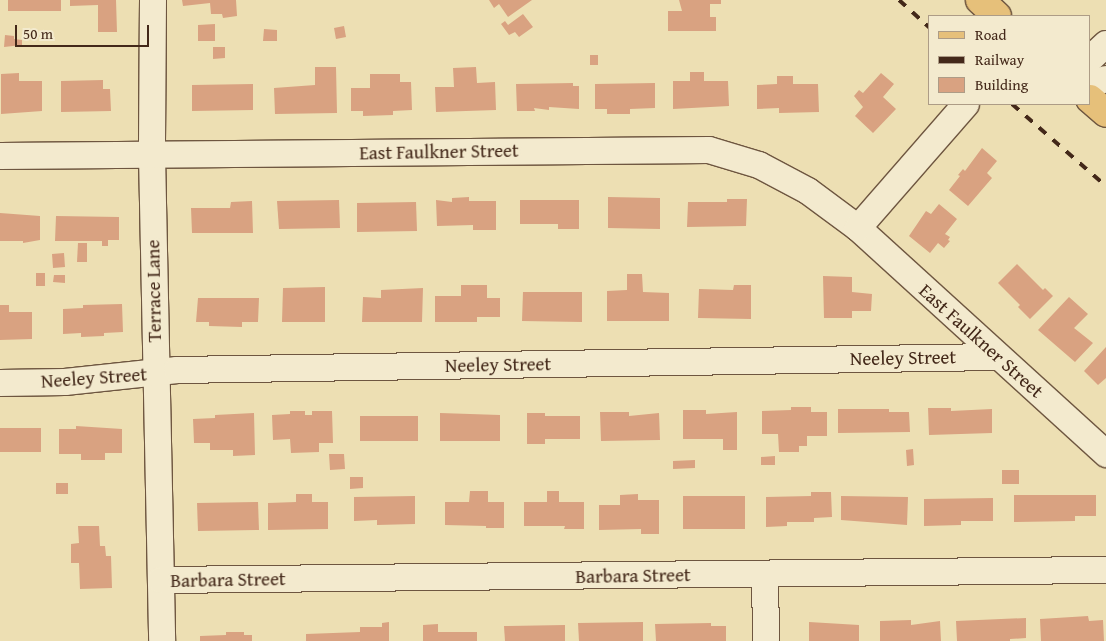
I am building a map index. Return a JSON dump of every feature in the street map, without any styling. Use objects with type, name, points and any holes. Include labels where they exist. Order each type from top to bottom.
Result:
[{"type":"main road","points":[[980,0],[996,15]]},
{"type":"main road","points":[[1091,100],[1106,113]]},
{"type":"street","name":"Terrace Lane","points":[[153,0],[152,155],[155,373],[162,641]]},
{"type":"street","points":[[1091,58],[1106,44]]},
{"type":"street","points":[[1091,84],[1106,79]]},
{"type":"street","points":[[858,228],[965,105]]},
{"type":"street","name":"East Faulkner Street","points":[[0,156],[709,150],[759,164],[808,191],[858,228],[1106,454]]},
{"type":"street","name":"Neeley Street","points":[[0,383],[65,382],[177,370],[998,357]]},
{"type":"street","name":"Barbara Street","points":[[161,580],[1106,570]]},
{"type":"street","points":[[765,574],[766,641]]},
{"type":"building","points":[[8,0],[61,0],[61,11],[8,11]]},
{"type":"building","points":[[70,0],[116,0],[117,32],[98,32],[98,5],[70,6]]},
{"type":"building","points":[[182,0],[236,0],[237,16],[223,18],[222,14],[211,14],[210,3],[183,6]]},
{"type":"building","points":[[489,0],[532,0],[508,17],[499,4],[494,8]]},
{"type":"building","points":[[679,0],[721,0],[721,4],[710,4],[710,17],[716,17],[716,31],[668,31],[668,11],[682,11]]},
{"type":"building","points":[[523,14],[533,27],[519,37],[515,32],[509,35],[501,24],[505,21],[508,25]]},
{"type":"building","points":[[215,24],[215,41],[198,41],[198,25]]},
{"type":"building","points":[[344,26],[346,37],[336,39],[334,28]]},
{"type":"building","points":[[264,29],[277,30],[277,41],[263,41]]},
{"type":"building","points":[[5,35],[14,36],[14,39],[22,40],[22,45],[4,47]]},
{"type":"building","points":[[213,47],[225,47],[225,58],[213,59]]},
{"type":"building","points":[[590,55],[598,55],[598,65],[590,65]]},
{"type":"building","points":[[315,67],[336,67],[337,113],[275,114],[274,88],[315,85]]},
{"type":"building","points":[[476,67],[477,83],[495,82],[496,110],[436,112],[435,87],[454,87],[453,68]]},
{"type":"building","points":[[690,72],[704,72],[704,81],[728,81],[729,106],[673,109],[673,81],[690,81]]},
{"type":"building","points":[[19,73],[19,81],[42,81],[42,111],[1,114],[1,74]]},
{"type":"building","points":[[881,73],[894,84],[883,97],[896,109],[873,133],[855,116],[863,107],[854,96],[859,90],[863,93]]},
{"type":"building","points":[[370,74],[400,74],[400,82],[411,82],[412,110],[393,111],[393,115],[363,116],[363,111],[351,111],[351,88],[370,88]]},
{"type":"building","points":[[777,76],[793,76],[793,84],[818,84],[819,112],[779,113],[779,108],[757,109],[757,85],[777,84]]},
{"type":"building","points":[[103,80],[103,89],[110,89],[111,111],[61,112],[61,81]]},
{"type":"building","points":[[573,83],[573,86],[579,86],[579,109],[549,107],[549,110],[534,108],[535,111],[517,111],[516,84]]},
{"type":"building","points":[[655,83],[655,108],[630,109],[630,114],[607,114],[607,109],[595,109],[595,84]]},
{"type":"building","points":[[253,84],[253,110],[192,111],[192,85]]},
{"type":"building","points":[[982,148],[997,161],[987,173],[992,178],[968,206],[949,190],[960,176],[958,175],[963,169],[965,171]]},
{"type":"building","points":[[469,197],[469,201],[496,201],[496,230],[473,230],[473,225],[437,226],[436,200],[452,202],[452,198]]},
{"type":"building","points":[[608,197],[660,198],[660,229],[608,228]]},
{"type":"building","points":[[727,199],[747,199],[746,226],[687,227],[688,202],[727,202]]},
{"type":"building","points":[[339,200],[340,228],[279,229],[277,201]]},
{"type":"building","points":[[520,200],[579,200],[579,229],[558,229],[558,224],[520,224]]},
{"type":"building","points":[[252,201],[253,233],[192,233],[191,208],[230,208],[231,202]]},
{"type":"building","points":[[416,202],[417,231],[357,232],[357,203]]},
{"type":"building","points":[[939,204],[957,219],[945,234],[950,237],[948,240],[950,241],[944,248],[938,243],[930,253],[909,236],[926,211],[931,214]]},
{"type":"building","points":[[0,213],[40,216],[40,240],[23,243],[23,241],[0,241]]},
{"type":"building","points":[[56,216],[119,217],[119,240],[108,240],[108,246],[102,246],[102,241],[55,241]]},
{"type":"building","points":[[78,243],[87,243],[87,262],[77,262]]},
{"type":"building","points":[[64,253],[65,267],[53,268],[52,254]]},
{"type":"building","points":[[1017,264],[1043,290],[1045,288],[1053,296],[1030,319],[1018,307],[1020,305],[998,283]]},
{"type":"building","points":[[36,273],[45,273],[45,286],[36,286]]},
{"type":"building","points":[[627,274],[642,274],[643,292],[669,293],[669,321],[607,321],[607,291],[627,290]]},
{"type":"building","points":[[54,275],[65,275],[65,283],[53,282]]},
{"type":"building","points":[[823,276],[852,277],[852,292],[872,294],[871,311],[852,311],[852,318],[824,318]]},
{"type":"building","points":[[461,285],[487,285],[487,298],[500,298],[500,317],[477,317],[477,322],[435,322],[435,296],[461,296]]},
{"type":"building","points":[[734,285],[751,285],[751,319],[698,318],[699,289],[733,290]]},
{"type":"building","points":[[325,287],[325,322],[282,322],[283,288]]},
{"type":"building","points":[[423,288],[422,322],[362,322],[363,297],[381,298],[381,290]]},
{"type":"building","points":[[523,292],[582,292],[582,322],[522,321]]},
{"type":"building","points":[[1069,297],[1088,314],[1074,328],[1093,343],[1075,362],[1038,330]]},
{"type":"building","points":[[198,298],[259,298],[258,322],[242,322],[242,327],[209,326],[209,322],[196,322]]},
{"type":"building","points":[[122,304],[123,332],[104,333],[104,336],[81,337],[81,333],[63,334],[63,309],[83,308],[83,305]]},
{"type":"building","points":[[0,305],[9,305],[9,312],[32,312],[32,339],[0,340]]},
{"type":"building","points":[[1106,347],[1106,378],[1098,385],[1084,371]]},
{"type":"building","points":[[791,407],[811,407],[811,412],[827,412],[827,436],[807,436],[807,446],[799,446],[799,452],[779,452],[778,434],[762,434],[762,411],[791,410]]},
{"type":"building","points":[[928,408],[951,408],[951,411],[992,409],[992,433],[929,435]]},
{"type":"building","points":[[838,409],[889,409],[889,412],[909,412],[910,432],[838,433]]},
{"type":"building","points":[[683,410],[706,410],[706,414],[737,412],[737,450],[723,450],[723,439],[683,439]]},
{"type":"building","points":[[290,411],[305,411],[305,415],[312,415],[312,411],[332,411],[333,443],[319,443],[319,452],[291,453],[290,439],[273,440],[272,415],[290,414]]},
{"type":"building","points":[[600,412],[629,412],[629,416],[659,413],[660,440],[601,441]]},
{"type":"building","points":[[254,413],[255,455],[233,456],[233,450],[210,450],[210,443],[194,443],[193,419],[215,418],[215,415]]},
{"type":"building","points":[[440,413],[500,415],[500,441],[440,441]]},
{"type":"building","points":[[527,413],[545,413],[545,416],[580,416],[580,439],[545,439],[545,444],[527,444]]},
{"type":"building","points":[[360,416],[418,416],[418,441],[360,441]]},
{"type":"building","points":[[76,426],[122,429],[122,453],[105,453],[105,460],[81,460],[81,454],[59,454],[59,429],[76,429]]},
{"type":"building","points":[[0,428],[41,428],[41,452],[0,452]]},
{"type":"building","points":[[913,449],[914,465],[907,466],[906,450]]},
{"type":"building","points":[[329,454],[344,454],[345,469],[330,470]]},
{"type":"building","points":[[775,456],[775,465],[761,465],[761,457]]},
{"type":"building","points":[[695,460],[695,468],[673,469],[673,461]]},
{"type":"building","points":[[1002,470],[1019,470],[1019,484],[1002,484]]},
{"type":"building","points":[[350,477],[363,477],[363,488],[350,489]]},
{"type":"building","points":[[56,483],[68,483],[68,494],[56,494]]},
{"type":"building","points":[[470,491],[488,491],[488,502],[504,502],[504,528],[445,525],[445,502],[469,502]]},
{"type":"building","points":[[547,491],[559,491],[559,502],[584,502],[584,529],[564,529],[565,526],[524,526],[524,502],[547,502]]},
{"type":"building","points":[[811,492],[831,492],[832,517],[814,518],[814,522],[787,522],[787,526],[766,527],[766,497],[811,496]]},
{"type":"building","points":[[296,494],[312,494],[312,502],[328,502],[328,529],[268,530],[268,503],[296,502]]},
{"type":"building","points":[[638,494],[638,500],[659,500],[659,534],[641,534],[641,529],[599,530],[599,505],[620,505],[620,495]]},
{"type":"building","points":[[1014,495],[1096,495],[1096,516],[1075,516],[1075,521],[1014,522]]},
{"type":"building","points":[[415,496],[415,524],[377,525],[377,520],[354,521],[354,497]]},
{"type":"building","points":[[683,496],[745,496],[745,529],[683,529]]},
{"type":"building","points":[[841,496],[908,497],[907,525],[841,520]]},
{"type":"building","points":[[993,498],[993,521],[961,521],[961,525],[924,526],[924,499]]},
{"type":"building","points":[[258,502],[259,530],[198,531],[197,503]]},
{"type":"building","points":[[78,526],[99,526],[100,546],[105,546],[106,556],[111,556],[112,588],[80,589],[79,563],[71,563],[71,544],[79,543]]},
{"type":"building","points":[[1088,616],[1089,621],[1103,620],[1104,641],[1041,641],[1040,619]]},
{"type":"building","points":[[1026,618],[1026,638],[1010,639],[1010,641],[957,641],[956,621]]},
{"type":"building","points":[[911,620],[911,625],[940,621],[941,641],[880,641],[880,621]]},
{"type":"building","points":[[389,622],[389,641],[306,641],[306,634],[360,632],[360,627],[382,627],[382,623]]},
{"type":"building","points":[[643,622],[643,641],[579,641],[578,623]]},
{"type":"building","points":[[809,622],[859,625],[859,641],[809,641]]},
{"type":"building","points":[[711,623],[711,626],[726,626],[726,641],[656,641],[655,624]]},
{"type":"building","points":[[438,624],[438,632],[477,632],[477,641],[423,641],[423,625]]},
{"type":"building","points":[[565,625],[565,641],[505,641],[504,626]]},
{"type":"building","points":[[226,632],[244,632],[244,635],[252,635],[252,641],[200,641],[200,636],[226,635]]},
{"type":"railway","points":[[899,0],[928,26]]},
{"type":"railway","points":[[1013,105],[1106,186]]}]
